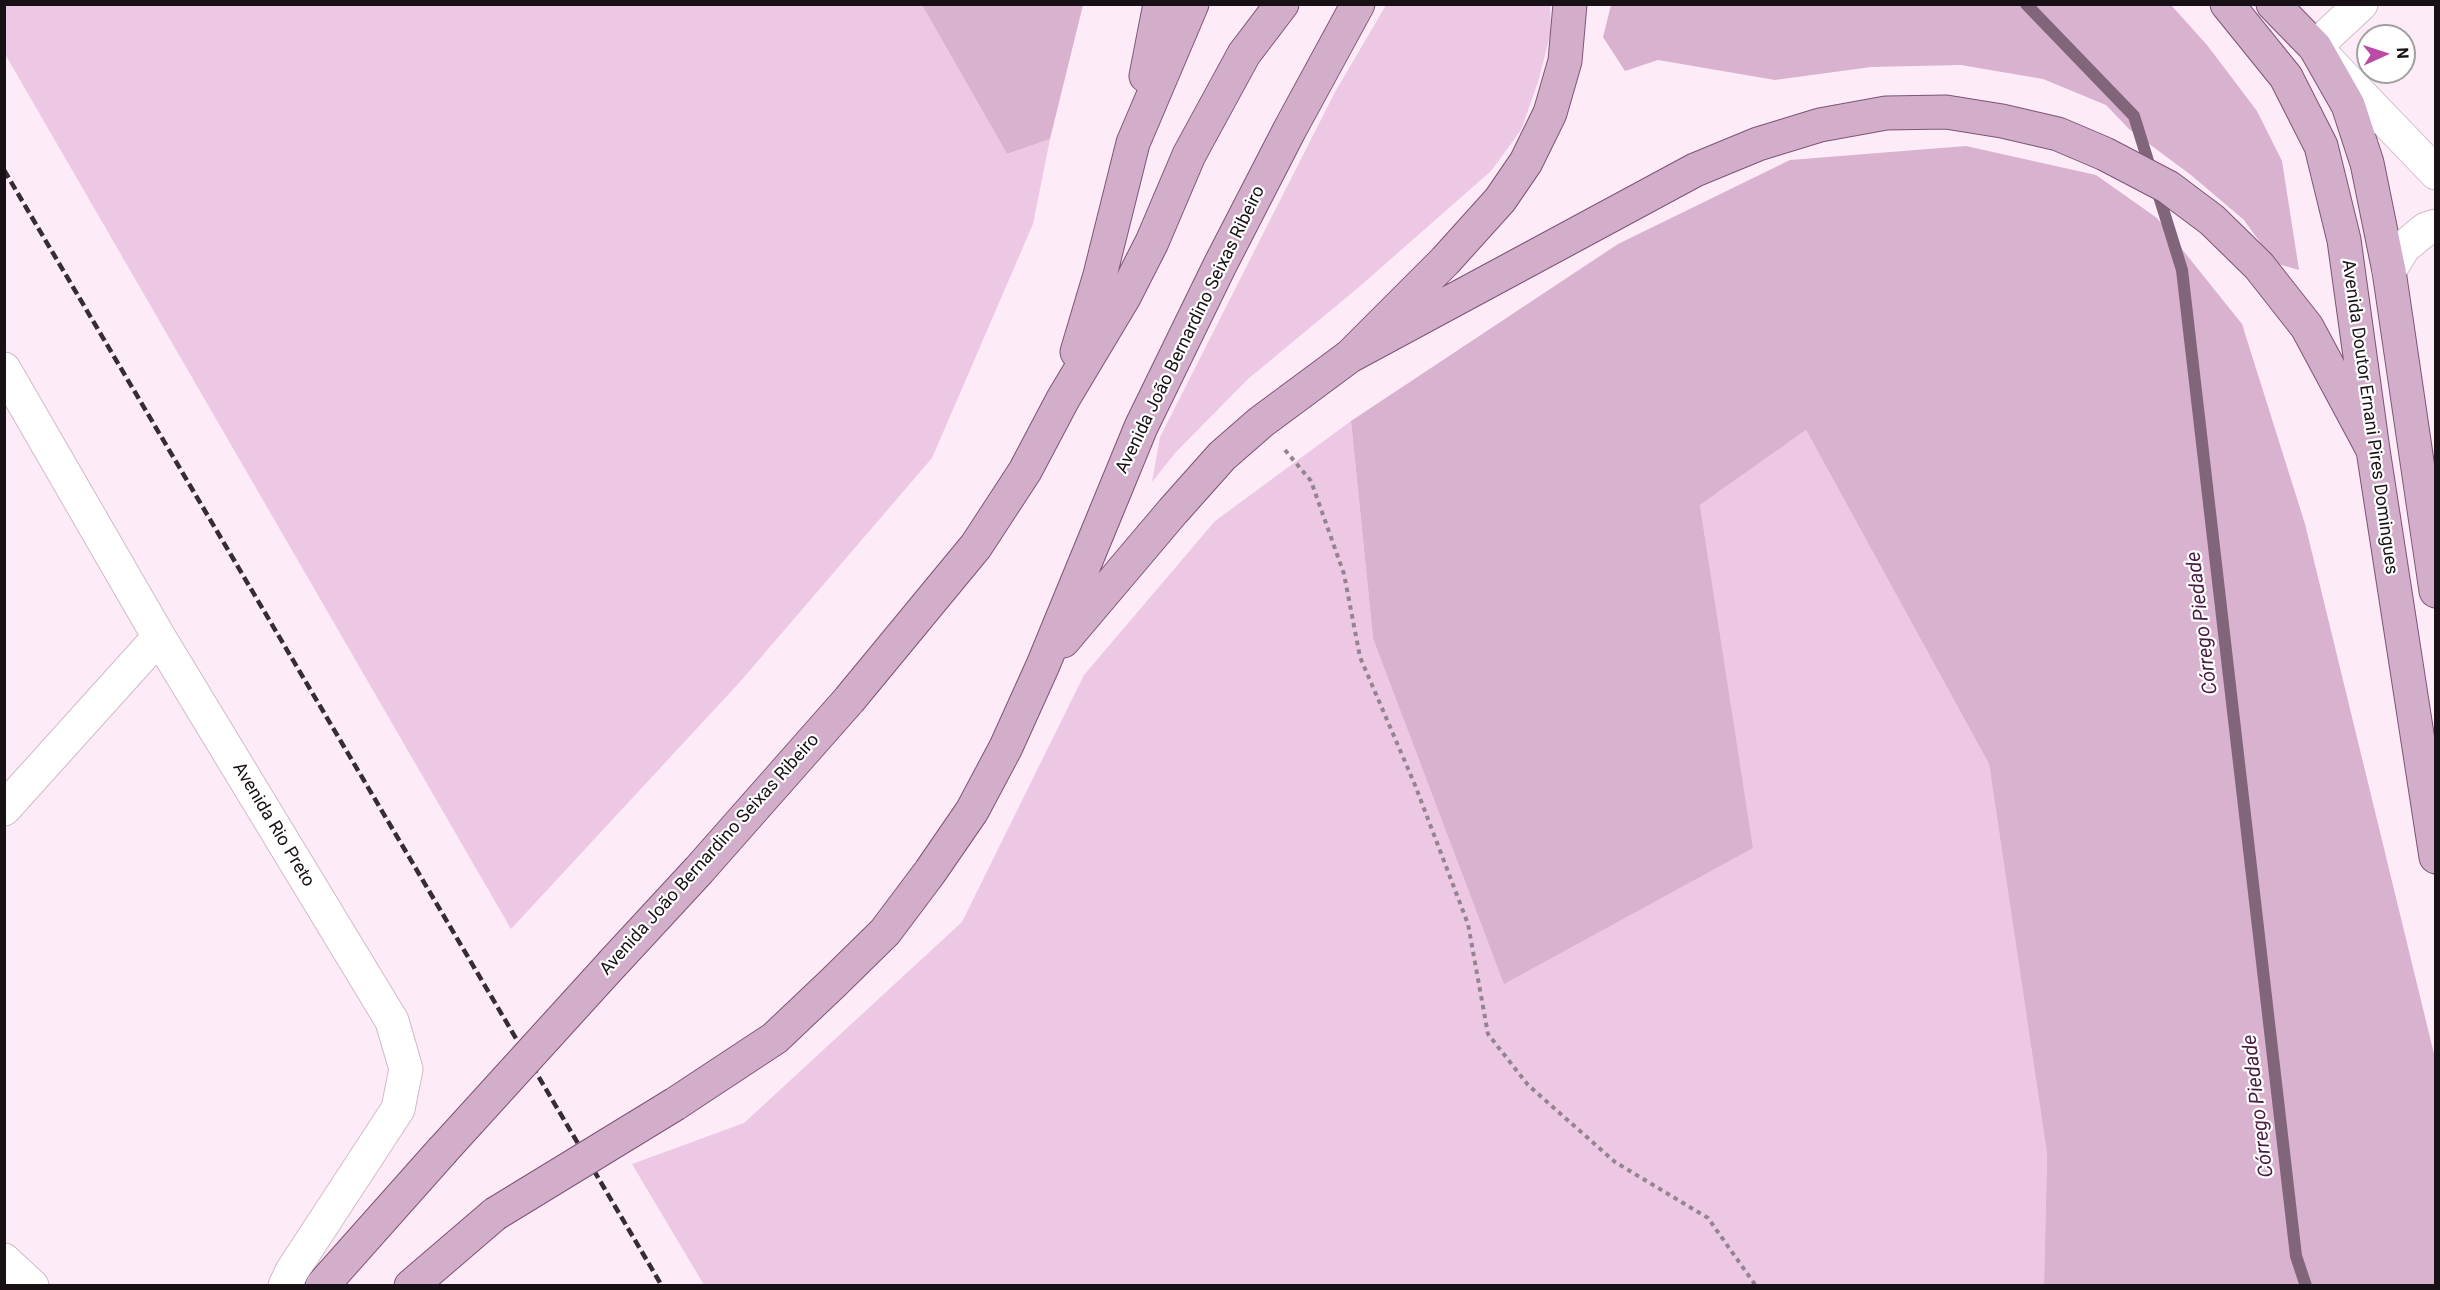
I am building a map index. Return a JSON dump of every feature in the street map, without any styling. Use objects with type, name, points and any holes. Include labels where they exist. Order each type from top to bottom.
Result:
[{"type":"main road","points":[[1132,143],[1160,4]]},
{"type":"main road","name":"Avenida João Bernardino Seixas Ribeiro","points":[[1064,399],[1100,275],[1132,143],[1192,4]]},
{"type":"main road","name":"Avenida João Bernardino Seixas Ribeiro","points":[[322,1286],[699,870],[849,700],[976,546],[1025,471],[1124,297],[1152,242],[1189,155],[1244,54],[1282,4]]},
{"type":"main road","name":"Avenida João Bernardino Seixas Ribeiro","points":[[411,1286],[495,1214],[675,1104],[775,1038],[885,932],[930,872],[972,811],[1006,747],[1043,665],[1141,427],[1220,264],[1358,4]]},
{"type":"main road","name":"Avenida João Bernardino Seixas Ribeiro","points":[[1043,665],[1222,456],[1261,422],[1350,356],[1445,261],[1500,200],[1526,162],[1550,113],[1565,61],[1570,4]]},
{"type":"main road","name":"Avenida Doutor Ernani Pires Domingues","points":[[2227,4],[2286,77],[2321,146],[2344,240],[2373,450],[2436,857]]},
{"type":"main road","points":[[2273,4],[2315,47],[2348,105],[2367,163],[2390,271],[2436,591]]},
{"type":"main road","points":[[1350,356],[1695,170],[1758,144],[1820,125],[1886,113],[1946,112],[2002,121],[2058,134],[2105,154],[2168,187],[2212,220],[2259,266],[2307,327],[2373,450]]},
{"type":"street","points":[[2361,4],[2315,47],[2436,173]]},
{"type":"street","points":[[2390,271],[2404,247],[2426,229],[2436,226]]},
{"type":"street","name":"Avenida Rio Preto","points":[[4,369],[159,637],[392,1021],[406,1069],[398,1109],[285,1286]]},
{"type":"street","points":[[4,809],[159,637]]},
{"type":"street","points":[[4,1260],[32,1286]]},
{"type":"path","points":[[1261,422],[1311,481],[1344,574],[1360,657],[1415,785],[1468,924],[1488,1034],[1528,1085],[1615,1162],[1708,1218],[1756,1286]]},
{"type":"shaded area","points":[[4,5],[922,5],[1007,154],[1050,139],[1033,224],[932,458],[739,683],[511,929],[5,54]]},
{"type":"shaded area","points":[[922,5],[1083,5],[1050,139],[1007,154]]},
{"type":"shaded area","points":[[1386,5],[1550,5],[1551,32],[1538,82],[1521,130],[1491,171],[1359,287],[1248,379],[1176,452],[1152,482],[1160,437],[1335,92]]},
{"type":"shaded area","points":[[1611,5],[2171,5],[2207,45],[2257,111],[2282,161],[2299,270],[2275,263],[2244,220],[2191,175],[2129,129],[2106,105],[2043,79],[1961,65],[1871,67],[1775,80],[1658,60],[1625,71],[1603,37]]},
{"type":"shaded area","points":[[1966,146],[2096,175],[2157,218],[2242,324],[2305,524],[2435,1058],[2435,1285],[2044,1285],[2047,1154],[1989,764],[1806,430],[1700,505],[1753,848],[1504,984],[1373,638],[1351,421],[1618,244],[1790,160]]},
{"type":"shaded area","points":[[1351,421],[1373,638],[1753,849],[1700,505],[1806,430],[1989,764],[2047,1154],[2044,1285],[704,1285],[632,1164],[744,1123],[962,922],[1084,675],[1215,521]]},
{"type":"waterway","name":"Córrego Piedade","points":[[2026,4],[2134,116],[2182,270],[2296,1256],[2306,1286]]},
{"type":"railway","points":[[4,170],[662,1286]]}]
